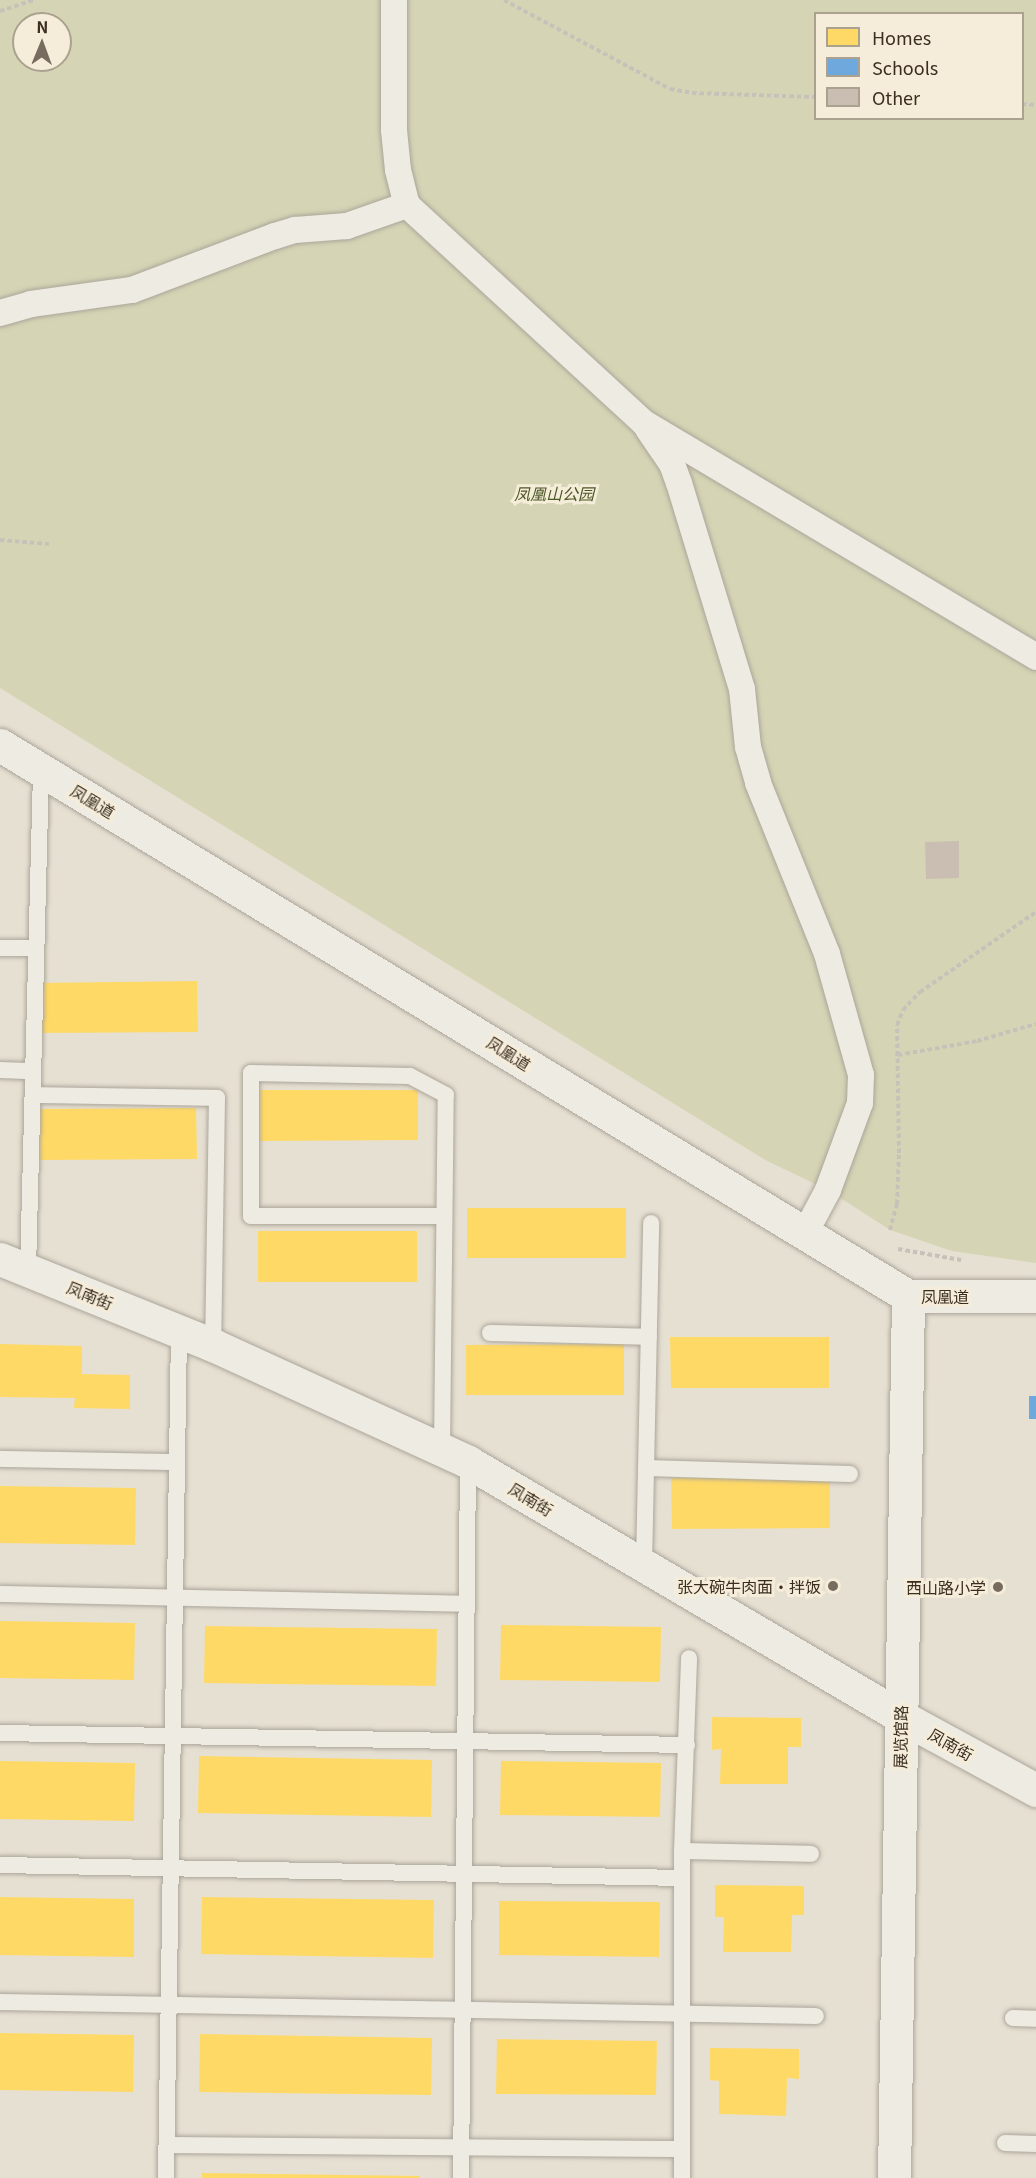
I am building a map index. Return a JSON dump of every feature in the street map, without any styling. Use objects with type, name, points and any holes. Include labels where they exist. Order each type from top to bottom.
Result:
[{"type":"street","points":[[394,0],[394,130],[398,170],[407,205],[644,423],[1036,657]]},
{"type":"street","points":[[0,314],[31,304],[132,290],[275,236],[295,230],[346,226],[407,205]]},
{"type":"street","points":[[644,423],[672,464],[679,483],[742,689],[748,747],[758,783],[827,954],[861,1075],[860,1103],[828,1190],[813,1218]]},
{"type":"street","name":"凤凰道","points":[[0,745],[908,1296],[1036,1296]]},
{"type":"street","name":"凤南街","points":[[14,1264],[213,1345],[455,1456],[900,1716],[1036,1790]]},
{"type":"street","name":"展览馆路","points":[[894,2178],[908,1296]]},
{"type":"lane","points":[[14,1264],[33,1095],[41,770]]},
{"type":"lane","points":[[0,948],[36,948]]},
{"type":"lane","points":[[0,1070],[33,1071]]},
{"type":"lane","points":[[442,1216],[251,1216],[251,1073],[410,1076],[446,1095],[442,1216],[455,1456],[466,1604],[461,2178]]},
{"type":"lane","points":[[33,1095],[217,1098],[213,1345]]},
{"type":"lane","points":[[644,1565],[651,1223]]},
{"type":"lane","points":[[166,2178],[179,1332]]},
{"type":"lane","points":[[490,1333],[649,1337]]},
{"type":"lane","points":[[0,1459],[176,1462]]},
{"type":"lane","points":[[646,1468],[850,1474]]},
{"type":"lane","points":[[0,1594],[466,1604]]},
{"type":"lane","points":[[682,2178],[680,2149],[682,1851],[689,1658]]},
{"type":"lane","points":[[0,1733],[687,1745]]},
{"type":"lane","points":[[682,1851],[811,1854]]},
{"type":"lane","points":[[0,1865],[682,1878]]},
{"type":"lane","points":[[0,2002],[462,2008],[816,2016]]},
{"type":"lane","points":[[1013,2018],[1036,2019]]},
{"type":"lane","points":[[1005,2144],[1036,2144]]},
{"type":"lane","points":[[167,2145],[680,2149]]},
{"type":"path","points":[[0,10],[33,0]]},
{"type":"path","points":[[504,0],[670,88],[692,93],[814,98]]},
{"type":"path","points":[[0,540],[49,544]]},
{"type":"path","points":[[890,1230],[897,1204],[897,1026],[903,1010],[920,992],[1036,912]]},
{"type":"path","points":[[898,1055],[977,1041],[1036,1024]]},
{"type":"path","points":[[896,1248],[966,1261]]},
{"type":"green space","name":"凤凰山公园","points":[[0,0],[1036,0],[1036,1263],[952,1251],[890,1230],[828,1190],[767,1161],[0,688]]},
{"type":"building: Homes","points":[[197,981],[198,1032],[39,1033],[39,983]]},
{"type":"building: Homes","points":[[259,1090],[418,1090],[418,1140],[259,1141]]},
{"type":"building: Homes","points":[[196,1108],[197,1159],[38,1160],[38,1109]]},
{"type":"building: Homes","points":[[467,1208],[626,1208],[626,1258],[467,1258]]},
{"type":"building: Homes","points":[[258,1231],[417,1231],[417,1282],[258,1282]]},
{"type":"building: Homes","points":[[670,1337],[829,1337],[829,1388],[671,1388]]},
{"type":"building: Homes","points":[[0,1344],[82,1346],[82,1374],[130,1375],[130,1409],[74,1408],[75,1398],[0,1397]]},
{"type":"building: Homes","points":[[624,1344],[624,1395],[466,1395],[466,1345]]},
{"type":"building: Homes","points":[[671,1478],[830,1478],[830,1528],[672,1529]]},
{"type":"building: Homes","points":[[0,1486],[136,1488],[135,1545],[0,1543]]},
{"type":"building: Homes","points":[[0,1621],[135,1623],[134,1680],[0,1678]]},
{"type":"building: Homes","points":[[501,1625],[661,1627],[660,1682],[500,1680]]},
{"type":"building: Homes","points":[[205,1626],[437,1629],[436,1686],[204,1683]]},
{"type":"building: Homes","points":[[712,1717],[801,1718],[801,1747],[788,1747],[788,1784],[720,1784],[721,1749],[712,1750]]},
{"type":"building: Homes","points":[[199,1756],[432,1760],[431,1817],[198,1813]]},
{"type":"building: Homes","points":[[0,1761],[135,1763],[134,1821],[0,1819]]},
{"type":"building: Homes","points":[[501,1761],[661,1763],[660,1817],[500,1815]]},
{"type":"building: Homes","points":[[715,1885],[804,1886],[804,1915],[792,1915],[791,1952],[723,1952],[724,1917],[715,1917]]},
{"type":"building: Homes","points":[[0,1897],[134,1899],[134,1957],[0,1955]]},
{"type":"building: Homes","points":[[202,1897],[434,1900],[433,1958],[201,1954]]},
{"type":"building: Homes","points":[[499,1901],[660,1902],[659,1957],[499,1955]]},
{"type":"building: Homes","points":[[0,2033],[134,2035],[133,2092],[0,2090]]},
{"type":"building: Homes","points":[[200,2034],[432,2038],[431,2095],[199,2092]]},
{"type":"building: Homes","points":[[497,2039],[657,2041],[656,2095],[496,2094]]},
{"type":"building: Homes","points":[[710,2048],[799,2049],[799,2079],[787,2078],[786,2116],[719,2114],[719,2081],[710,2080]]},
{"type":"building: Homes","points":[[202,2173],[420,2176],[420,2178],[202,2178]]},
{"type":"building: Schools","points":[[1029,1396],[1036,1396],[1036,1419],[1029,1419]]},
{"type":"building: Other","points":[[959,841],[959,878],[926,879],[925,842]]},
{"type":"place","name":"张大碗牛肉面•拌饭","points":[[833,1586]]},
{"type":"place","name":"西山路小学","points":[[998,1587]]}]
